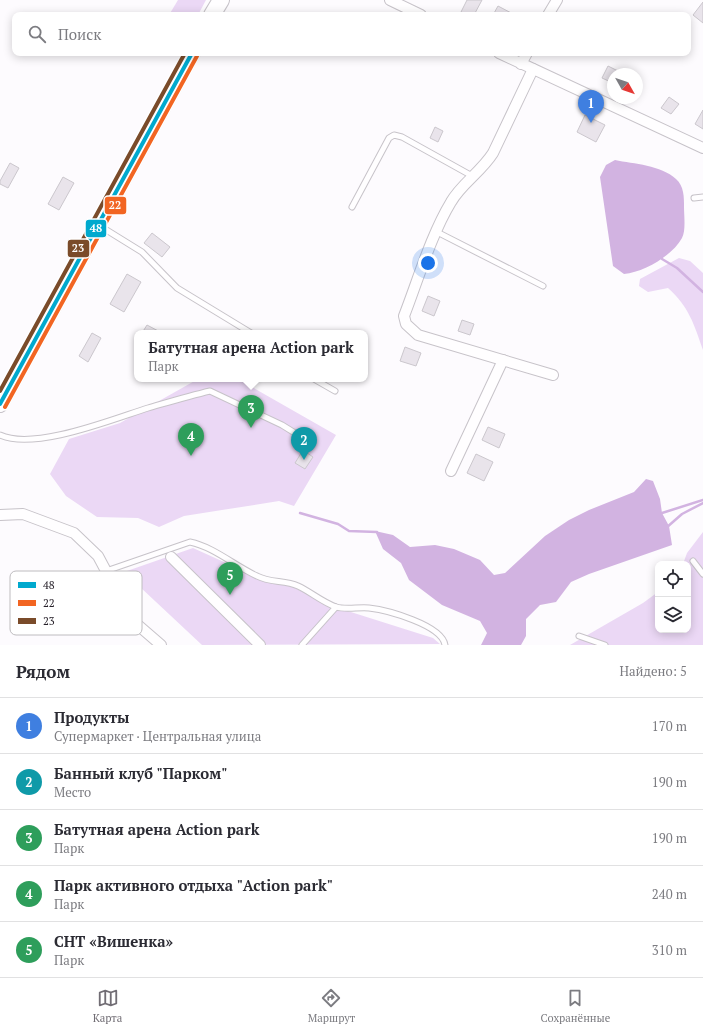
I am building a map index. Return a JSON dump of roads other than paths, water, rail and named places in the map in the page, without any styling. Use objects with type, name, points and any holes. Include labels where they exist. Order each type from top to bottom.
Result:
[{"type":"main road","points":[[214,12],[220,0]]},
{"type":"main road","points":[[0,404],[190,56]]},
{"type":"street","points":[[390,0],[415,12]]},
{"type":"street","points":[[550,12],[557,0]]},
{"type":"street","points":[[505,56],[703,148]]},
{"type":"street","points":[[521,64],[525,56]]},
{"type":"street","points":[[533,69],[493,153],[474,177],[451,201],[437,232],[404,316],[406,324],[418,334],[553,374]]},
{"type":"street","points":[[451,471],[503,360]]},
{"type":"street","points":[[0,515],[22,514],[59,526],[74,533],[98,556],[106,571]]},
{"type":"street","points":[[171,556],[260,645]]},
{"type":"street","points":[[142,629],[161,645]]},
{"type":"lane","points":[[352,207],[389,138],[394,135],[402,137],[474,177]]},
{"type":"lane","points":[[694,198],[703,197]]},
{"type":"lane","points":[[97,225],[142,252],[177,288],[246,330]]},
{"type":"lane","points":[[437,232],[543,286]]},
{"type":"lane","points":[[319,382],[335,391]]},
{"type":"lane","points":[[0,435],[11,439],[39,439],[80,430],[210,391],[282,425],[302,438]]},
{"type":"lane","points":[[106,571],[190,542],[201,544],[256,576],[267,581],[290,583],[298,586],[336,607],[389,611],[430,628],[439,634],[445,645]]},
{"type":"lane","points":[[693,561],[703,574]]},
{"type":"lane","points":[[302,645],[336,607]]},
{"type":"lane","points":[[579,636],[605,645]]},
{"type":"waterway","points":[[662,259],[677,268],[703,292]]},
{"type":"waterway","points":[[662,513],[703,500]]},
{"type":"waterway","points":[[666,528],[682,514],[703,503]]},
{"type":"waterway","points":[[300,513],[338,524],[349,531],[377,532]]},
{"type":"place","name":"Продукты","points":[[591,123]]},
{"type":"place","name":"Батутная арена Action park","points":[[251,428]]},
{"type":"place","name":"Парк активного отдыха \"Action park\"","points":[[191,456]]},
{"type":"place","name":"Банный клуб \"Парком\"","points":[[304,460]]},
{"type":"place","name":"СНТ «Вишенка»","points":[[230,595]]}]
